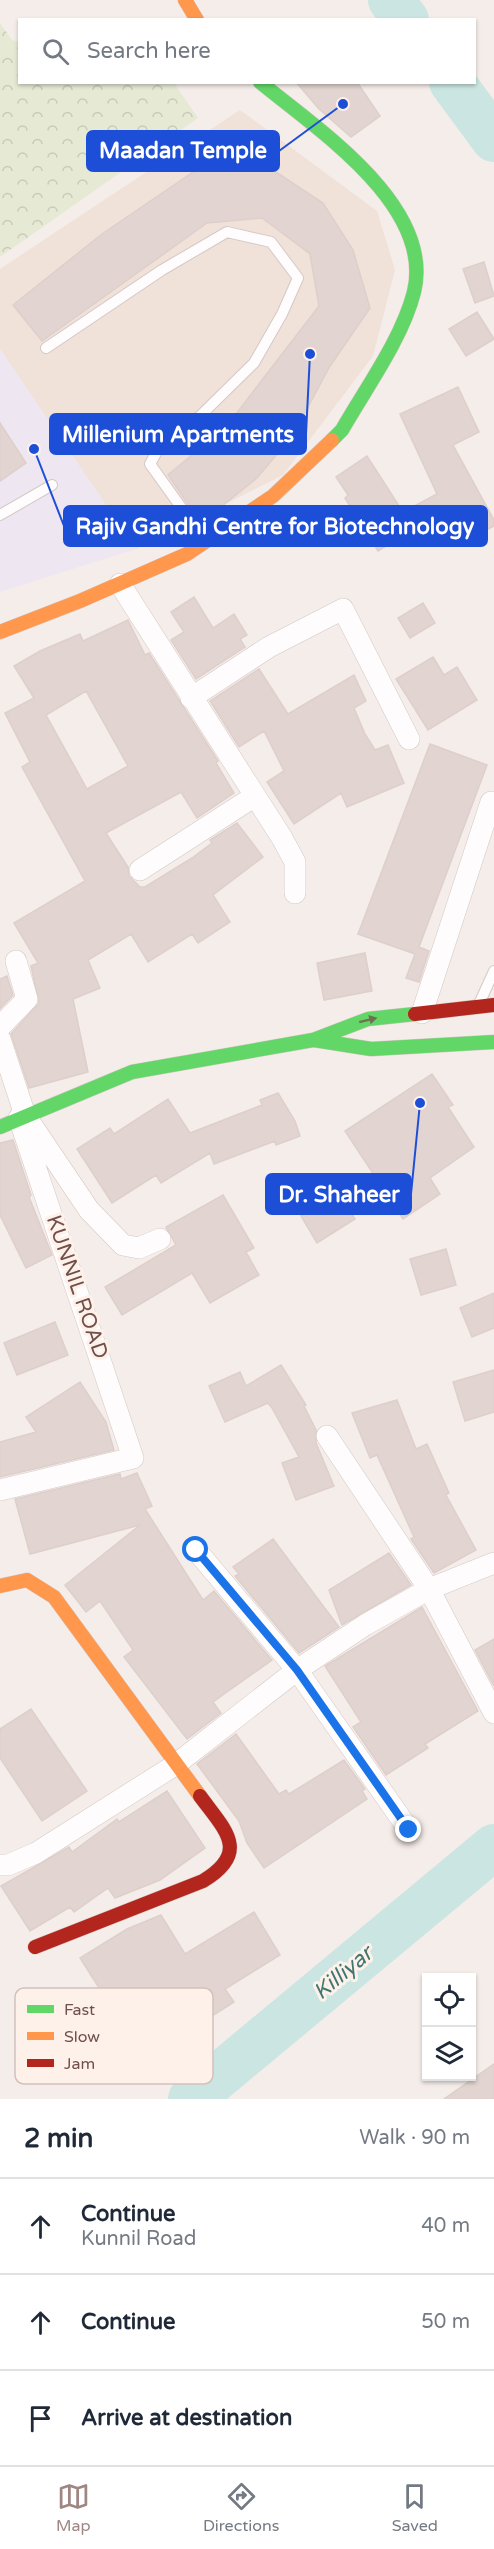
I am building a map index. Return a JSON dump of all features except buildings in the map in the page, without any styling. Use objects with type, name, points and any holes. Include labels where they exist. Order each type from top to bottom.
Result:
[{"type":"street","points":[[185,0],[196,18]]},
{"type":"street","points":[[0,632],[120,584],[187,554],[273,496],[342,430],[403,323],[414,291],[416,261],[403,221],[380,186],[316,128],[262,84]]},
{"type":"street","points":[[120,584],[295,862],[295,893]]},
{"type":"street","points":[[191,698],[269,647],[343,609],[409,739]]},
{"type":"street","points":[[140,870],[255,796]]},
{"type":"street","points":[[422,1013],[491,802]]},
{"type":"street","points":[[0,1027],[27,999],[16,961]]},
{"type":"street","points":[[0,1127],[132,1072],[245,1050],[313,1040],[368,1018],[494,1005]]},
{"type":"street","name":"KUNNIL ROAD","points":[[0,1039],[22,1116],[133,1458],[0,1490]]},
{"type":"street","points":[[313,1040],[371,1049],[491,1042]]},
{"type":"street","points":[[22,1116],[89,1210],[123,1245],[139,1248],[160,1239]]},
{"type":"street","points":[[327,1436],[429,1589],[494,1713]]},
{"type":"street","points":[[196,1550],[297,1670],[409,1830]]},
{"type":"street","points":[[0,1865],[8,1865],[36,1853],[175,1765],[297,1670],[365,1625],[429,1589],[494,1563]]},
{"type":"street","points":[[0,1586],[27,1580],[54,1597],[175,1765],[226,1831],[233,1844],[231,1857],[219,1872],[203,1881],[35,1947]]},
{"type":"lane","points":[[46,348],[162,270],[227,232],[271,242],[298,279],[282,314],[254,363],[199,417],[160,446],[150,464],[206,542]]},
{"type":"lane","points":[[0,515],[52,485]]},
{"type":"lane","points":[[477,1007],[494,971]]},
{"type":"shaded area","points":[[240,110],[377,211],[395,270],[373,356],[283,475],[136,549],[0,349],[0,269]]},
{"type":"shaded area","points":[[0,349],[136,549],[0,592]]},
{"type":"green space","points":[[0,23],[12,40],[18,42],[18,84],[175,84],[198,118],[0,257]]},
{"type":"waterway","name":"Killiyar","points":[[391,0],[404,18]]},
{"type":"waterway","name":"Killiyar","points":[[453,84],[494,139]]},
{"type":"waterway","name":"Killiyar","points":[[213,2081],[494,1847]]},
{"type":"waterway","name":"Killiyar","points":[[191,2099],[209,2084]]},
{"type":"traffic: fast","points":[[262,84],[339,146],[366,172],[390,200],[407,230],[416,260],[414,292],[401,327],[342,430],[332,440]]},
{"type":"traffic: fast","points":[[0,1127],[132,1072],[313,1040],[368,1019],[415,1014]]},
{"type":"traffic: fast","points":[[314,1040],[371,1049],[494,1042]]},
{"type":"traffic: slow","points":[[185,0],[196,18]]},
{"type":"traffic: slow","points":[[0,632],[80,601],[187,554],[273,496],[332,440]]},
{"type":"traffic: slow","points":[[0,1586],[27,1580],[54,1597],[200,1796]]},
{"type":"traffic: jam","points":[[415,1014],[494,1005]]},
{"type":"traffic: jam","points":[[35,1947],[203,1881],[218,1870],[230,1850],[229,1840],[225,1830],[200,1796]]},
{"type":"place","name":"Maadan Temple","points":[[343,104]]},
{"type":"place","name":"Millenium Apartments","points":[[310,354]]},
{"type":"place","name":"Rajiv Gandhi Centre for Biotechnology","points":[[34,449]]},
{"type":"place","name":"Dr. Shaheer","points":[[420,1103]]},
{"type":"route","points":[[196,1550],[297,1670],[409,1830]]}]
